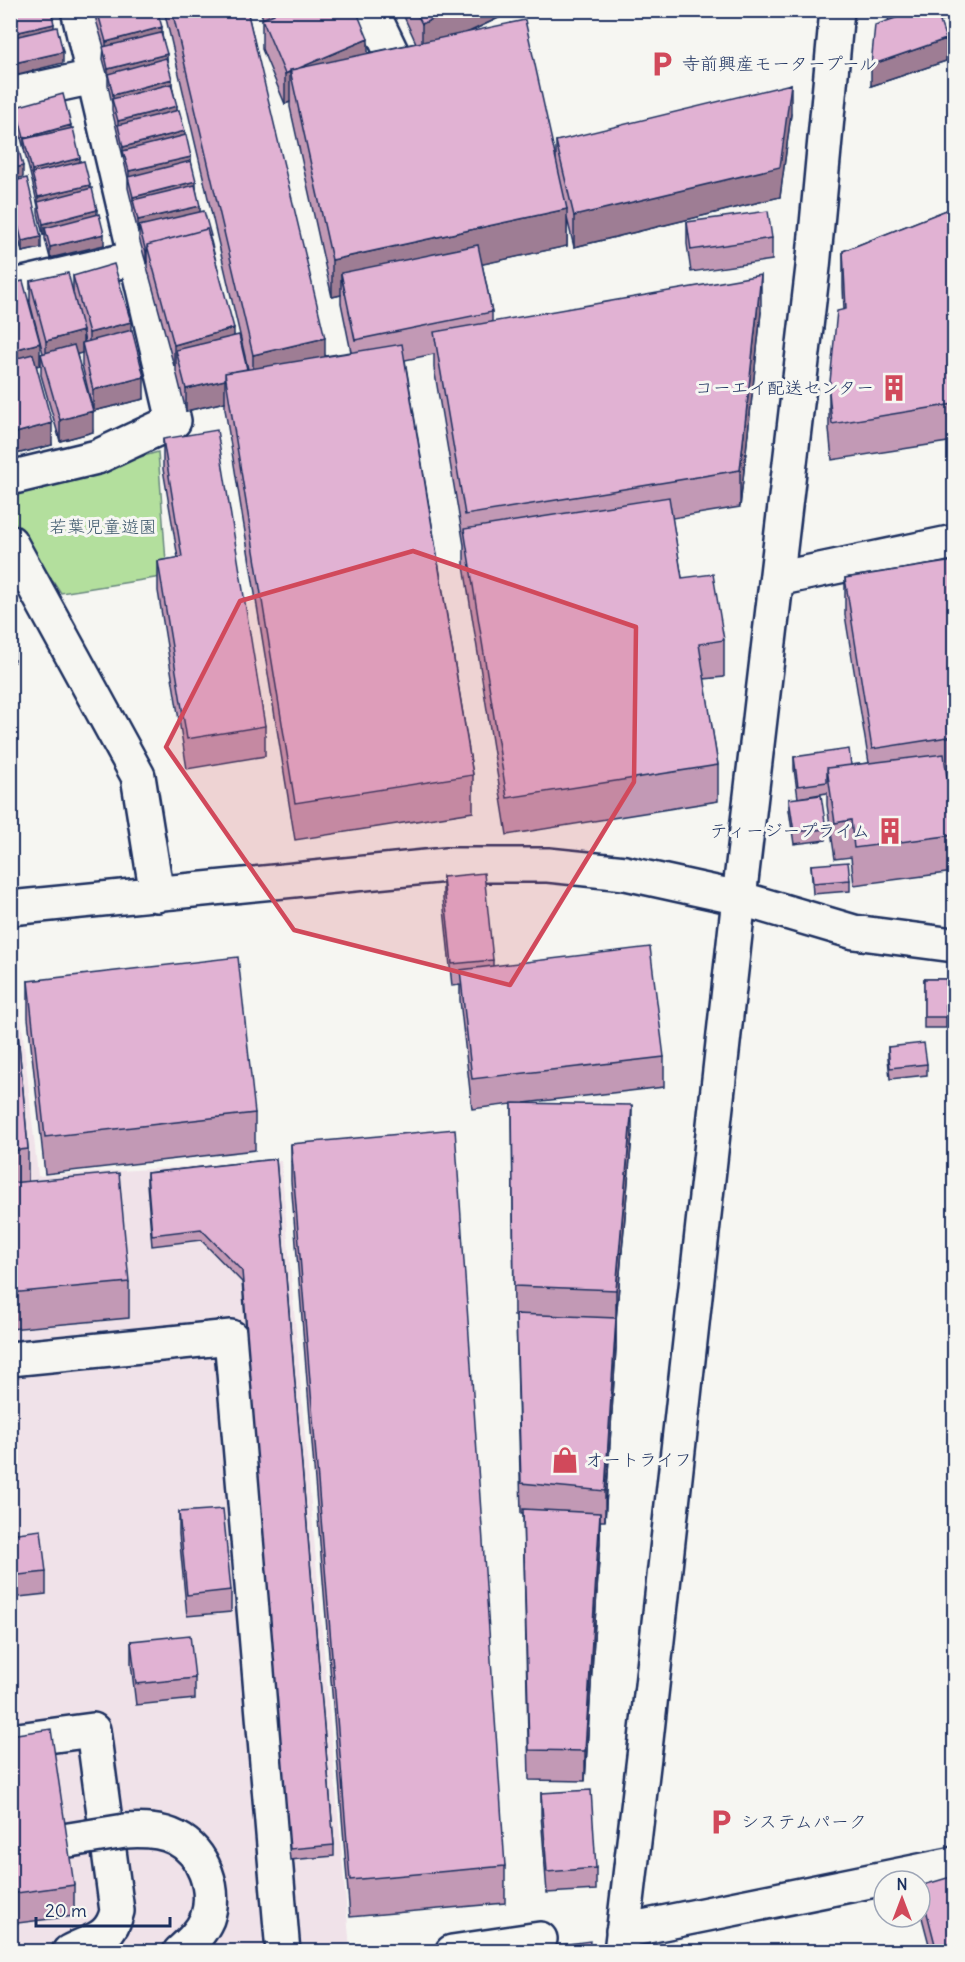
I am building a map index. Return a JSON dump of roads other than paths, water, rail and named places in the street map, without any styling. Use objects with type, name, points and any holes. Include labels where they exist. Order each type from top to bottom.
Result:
[{"type":"street","points":[[10,478],[97,458],[174,421],[78,10]]},
{"type":"street","points":[[371,10],[400,70]]},
{"type":"street","points":[[837,10],[813,267],[739,898],[622,1941],[954,1864]]},
{"type":"street","points":[[10,95],[93,77]]},
{"type":"street","points":[[10,287],[135,258]]},
{"type":"street","points":[[10,542],[138,776],[157,895]]},
{"type":"street","points":[[777,579],[954,542]]},
{"type":"street","points":[[10,908],[446,865],[548,865],[625,873],[739,898],[854,932],[954,945]]},
{"type":"street","points":[[10,1359],[231,1337],[283,1952]]},
{"type":"street","points":[[10,1741],[93,1730],[116,1832],[117,1911],[115,1922],[110,1930],[101,1937],[69,1952]]},
{"type":"street","points":[[63,1840],[116,1832],[150,1831],[176,1838],[193,1851],[208,1879],[211,1899],[206,1920],[192,1942],[180,1952]]},
{"type":"street","points":[[452,1952],[540,1939]]},
{"type":"place","name":"寺前興産モータープール","points":[[662,64]]},
{"type":"place","name":"コーエイ配送センター","points":[[894,388]]},
{"type":"place","name":"ティージープライム","points":[[890,831]]},
{"type":"place","name":"オートライフ","points":[[565,1460]]},
{"type":"place","name":"システムパーク","points":[[721,1822]]},
{"type":"park label","name":"若葉児童遊園","points":[[103,527]]}]
